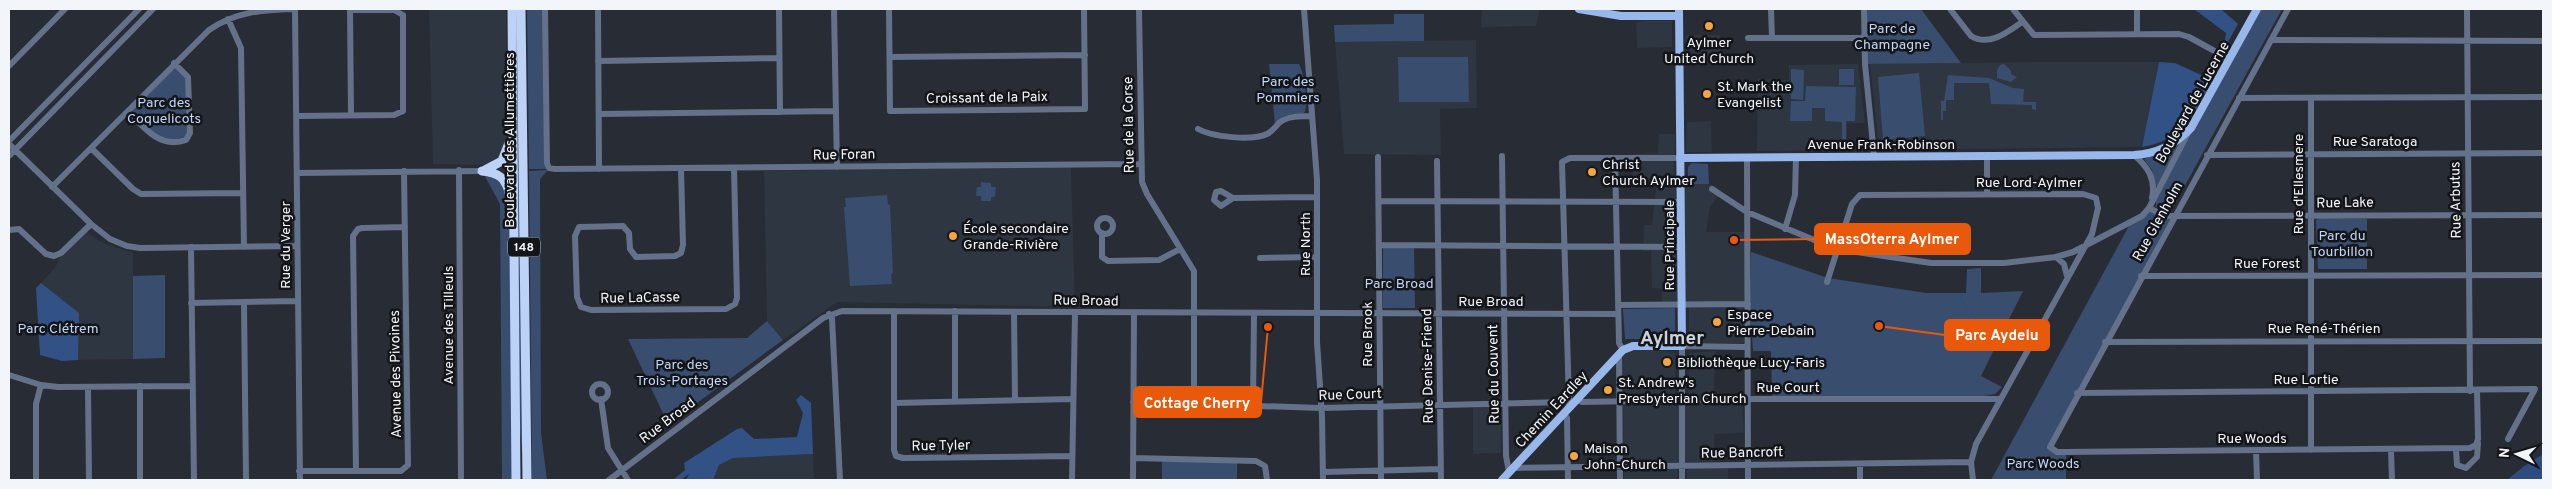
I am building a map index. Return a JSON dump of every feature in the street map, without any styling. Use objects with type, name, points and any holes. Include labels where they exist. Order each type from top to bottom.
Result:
[{"type":"highway","name":"Boulevard des Allumettières","points":[[512,9],[516,480]]},
{"type":"highway","name":"Boulevard des Allumettières","points":[[521,9],[527,480]]},
{"type":"highway","points":[[482,171],[499,163],[504,158],[513,123]]},
{"type":"highway","points":[[482,171],[501,175],[505,181],[514,222]]},
{"type":"main road","points":[[1579,9],[1621,16],[1679,12]]},
{"type":"main road","name":"Boulevard de Lucerne","points":[[2191,128],[2257,9]]},
{"type":"main road","name":"Rue Principale","points":[[1679,12],[1682,346]]},
{"type":"main road","name":"Avenue Frank-Robinson","points":[[1680,158],[1874,155],[2134,155],[2164,149],[2175,143],[2191,128]]},
{"type":"main road","points":[[1621,353],[1633,346],[1682,346]]},
{"type":"main road","name":"Chemin Eardley","points":[[1502,480],[1572,403],[1621,353]]},
{"type":"street","points":[[9,66],[65,9]]},
{"type":"street","points":[[139,9],[9,142],[91,224],[110,239],[127,246],[297,246]]},
{"type":"street","points":[[9,156],[152,9]]},
{"type":"street","points":[[52,186],[203,35],[228,19],[252,11],[294,9]]},
{"type":"street","name":"Rue du Verger","points":[[294,9],[298,173],[300,480]]},
{"type":"street","points":[[296,116],[351,115],[400,113],[404,108],[403,18],[401,12],[394,10],[350,9],[351,115]]},
{"type":"street","name":"Rue Foran","points":[[545,9],[547,162],[549,168],[681,169],[1140,164]]},
{"type":"street","points":[[598,9],[599,169]]},
{"type":"street","points":[[779,9],[780,112]]},
{"type":"street","points":[[834,9],[837,167]]},
{"type":"street","name":"Croissant de la Paix","points":[[889,9],[890,111],[1085,109],[1084,9]]},
{"type":"street","name":"Rue de la Corse","points":[[1139,9],[1140,164],[1143,188],[1194,271],[1194,406]]},
{"type":"street","name":"Rue North","points":[[1304,9],[1317,197],[1323,480]]},
{"type":"street","points":[[1771,9],[1772,38]]},
{"type":"street","points":[[1864,9],[1864,38],[1874,155]]},
{"type":"street","points":[[1950,9],[1970,36],[1976,39],[1997,38],[2022,22]]},
{"type":"street","points":[[2013,9],[2034,35],[2184,35],[2229,60]]},
{"type":"street","points":[[2137,9],[2137,34]]},
{"type":"street","name":"Rue Glenholm","points":[[2050,447],[2077,393],[2288,9]]},
{"type":"street","name":"Rue Arbutus","points":[[2467,9],[2468,341],[2473,390]]},
{"type":"street","points":[[228,19],[242,48],[244,247]]},
{"type":"street","points":[[1748,38],[1864,38]]},
{"type":"street","points":[[2271,40],[2543,41]]},
{"type":"street","points":[[890,57],[1085,55]]},
{"type":"street","points":[[598,61],[779,58]]},
{"type":"street","points":[[128,111],[159,140],[172,142],[186,140],[190,133],[188,77],[174,63]]},
{"type":"street","points":[[2238,98],[2543,97]]},
{"type":"street","name":"Rue d'Ellesmere","points":[[2310,98],[2311,450]]},
{"type":"street","points":[[598,114],[835,111]]},
{"type":"street","points":[[1198,129],[1208,135],[1223,137],[1263,135],[1269,133],[1284,119],[1312,116]]},
{"type":"street","name":"Boulevard de Lucerne","points":[[2149,208],[2191,128]]},
{"type":"street","points":[[91,148],[133,188],[142,194],[242,193]]},
{"type":"street","name":"Rue Saratoga","points":[[2207,155],[2543,153]]},
{"type":"street","points":[[1712,189],[1747,212],[1836,249],[1930,264],[2004,263],[2056,257],[2083,247],[2139,219],[2149,208],[2154,188],[2152,177],[2147,168],[2134,155]]},
{"type":"street","name":"Rue du Couvent","points":[[1502,156],[1506,456],[1511,470]]},
{"type":"street","points":[[1785,229],[1796,195],[1796,156]]},
{"type":"street","points":[[1987,156],[1987,194]]},
{"type":"street","name":"Rue Brook","points":[[1378,157],[1380,480]]},
{"type":"street","points":[[1747,157],[1748,480]]},
{"type":"street","name":"Avenue Frank-Robinson","points":[[1563,201],[1564,160],[1570,158],[1680,158]]},
{"type":"street","points":[[1615,158],[1618,314],[1621,353],[1619,402],[1620,480]]},
{"type":"street","name":"Rue Denise-Friend","points":[[1437,161],[1441,480]]},
{"type":"street","name":"Rue LaCasse","points":[[681,169],[683,245],[681,253],[675,256],[636,257],[630,249],[630,233],[623,226],[580,227],[576,236],[577,298],[580,307],[591,310],[726,309],[735,304],[737,298],[734,168]]},
{"type":"street","name":"Avenue des Tilleuls","points":[[459,170],[461,480]]},
{"type":"street","name":"Avenue des Pivoines","points":[[299,471],[401,471],[408,465],[404,171]]},
{"type":"street","points":[[298,173],[482,171]]},
{"type":"street","name":"Rue Lord-Aylmer","points":[[1826,282],[1854,200],[1860,195],[2083,194],[2094,196],[2098,204],[2092,234],[2083,247],[1976,444],[1971,462],[1973,480]]},
{"type":"street","points":[[1233,198],[1317,197]]},
{"type":"street","points":[[1378,201],[1681,202]]},
{"type":"street","points":[[1563,201],[1565,314],[1572,403]]},
{"type":"street","name":"Rue Lake","points":[[2149,208],[2166,216],[2543,214]]},
{"type":"street","points":[[9,230],[19,230],[46,254],[54,256],[61,253],[91,224]]},
{"type":"street","points":[[356,471],[353,236],[358,229],[362,228],[405,226]]},
{"type":"street","points":[[1102,234],[1101,254],[1106,260],[1159,260],[1180,249]]},
{"type":"street","points":[[1379,245],[1681,247]]},
{"type":"street","points":[[191,247],[194,480]]},
{"type":"street","points":[[1260,258],[1317,257]]},
{"type":"street","points":[[2056,257],[2064,264],[2067,277]]},
{"type":"street","name":"Rue Forest","points":[[2141,276],[2543,275]]},
{"type":"street","points":[[191,303],[298,301]]},
{"type":"street","points":[[244,302],[246,480]]},
{"type":"street","points":[[1618,305],[1748,304]]},
{"type":"street","name":"Rue Broad","points":[[609,480],[829,314],[847,310],[1134,313],[1618,314]]},
{"type":"street","name":"Rue Tyler","points":[[894,311],[894,450],[896,456],[900,458],[1072,456]]},
{"type":"street","points":[[955,311],[955,401]]},
{"type":"street","points":[[1014,312],[1014,400]]},
{"type":"street","points":[[1072,480],[1075,312]]},
{"type":"street","points":[[1133,480],[1134,313]]},
{"type":"street","points":[[1253,408],[1254,313]]},
{"type":"street","points":[[829,314],[832,318],[840,480]]},
{"type":"street","name":"Rue René-Thérien","points":[[2105,342],[2543,341]]},
{"type":"street","points":[[1682,346],[1747,347]]},
{"type":"street","name":"Rue Principale","points":[[1682,346],[1682,480]]},
{"type":"street","points":[[9,375],[41,385],[88,387],[192,386]]},
{"type":"street","points":[[36,480],[36,404],[41,385]]},
{"type":"street","points":[[140,386],[140,480]]},
{"type":"street","points":[[88,387],[89,480]]},
{"type":"street","name":"Rue Lortie","points":[[2077,393],[2535,389],[2508,439]]},
{"type":"street","points":[[2456,449],[2457,465],[2466,468],[2476,460],[2478,443],[2473,390]]},
{"type":"street","points":[[894,402],[1073,399]]},
{"type":"street","name":"Rue Court","points":[[1133,402],[1253,408],[1321,408],[1748,399],[2000,399]]},
{"type":"street","points":[[601,400],[608,448],[628,480]]},
{"type":"street","points":[[1564,414],[1566,418],[1568,480]]},
{"type":"street","name":"Rue Woods","points":[[2050,447],[2057,452],[2391,450],[2474,448],[2478,443]]},
{"type":"street","points":[[2256,450],[2257,480]]},
{"type":"street","points":[[2391,450],[2392,480]]},
{"type":"street","points":[[1133,458],[1256,461],[1265,466],[1268,480]]},
{"type":"street","name":"Rue Bancroft","points":[[1511,470],[1620,466],[1971,462]]},
{"type":"street","points":[[1860,464],[1860,480]]},
{"type":"street","points":[[1323,472],[1441,469]]},
{"type":"shaded area","points":[[429,9],[506,9],[508,128],[504,153],[496,161],[483,165],[433,164]]},
{"type":"shaded area","points":[[1482,9],[1540,9],[1536,26],[1481,27]]},
{"type":"shaded area","points":[[1643,21],[1672,21],[1672,47],[1637,48],[1636,23]]},
{"type":"shaded area","points":[[1686,35],[1720,35],[1721,62],[1686,63]]},
{"type":"shaded area","points":[[1476,40],[1477,108],[1440,109],[1441,155],[1344,154],[1335,42]]},
{"type":"shaded area","points":[[2159,62],[2142,147],[1879,150],[1870,64]]},
{"type":"shaded area","points":[[1858,64],[1865,123],[1847,123],[1847,150],[1757,151],[1758,79],[1789,80],[1789,65]]},
{"type":"shaded area","points":[[1711,121],[1712,152],[1686,152],[1687,122]]},
{"type":"shaded area","points":[[1659,134],[1675,134],[1674,184],[1706,184],[1715,186],[1721,192],[1710,207],[1706,232],[1746,232],[1744,343],[1689,343],[1689,308],[1662,308],[1662,289],[1652,288],[1651,251],[1643,251],[1644,225],[1652,225],[1657,179],[1632,179],[1634,154],[1658,153]]},
{"type":"shaded area","name":"École secondaire Grande-Rivière","points":[[1071,166],[1075,307],[837,302],[783,340],[767,321],[764,171]]},
{"type":"shaded area","points":[[87,232],[101,242],[133,253],[133,359],[78,360],[78,313],[41,283],[56,266],[61,255]]},
{"type":"shaded area","points":[[1634,347],[1675,353],[1675,395],[1622,396],[1622,357]]},
{"type":"shaded area","points":[[1715,351],[1714,405],[1742,405],[1744,433],[1714,434],[1714,461],[1677,463],[1677,480],[1624,480],[1623,406],[1688,404],[1689,353]]},
{"type":"shaded area","points":[[1473,405],[1501,405],[1501,453],[1473,454]]},
{"type":"shaded area","points":[[813,454],[814,480],[713,480],[719,465],[733,458]]},
{"type":"shaded area","points":[[2543,454],[2543,480],[2507,480],[2523,467]]},
{"type":"shaded area","points":[[1728,466],[1728,480],[1687,480],[1687,469]]},
{"type":"green space","points":[[527,9],[543,9],[547,169],[529,169]]},
{"type":"green space","name":"Parc de Champagne","points":[[1864,9],[1921,9],[1961,63],[1865,64]]},
{"type":"green space","points":[[2194,9],[2221,9],[2238,24],[2228,42],[2225,40],[2226,33]]},
{"type":"green space","points":[[2258,9],[2282,9],[2171,211],[2163,211],[2156,207],[2156,201],[2189,133]]},
{"type":"green space","points":[[1394,14],[1424,14],[1424,41],[1335,42],[1334,25],[1394,24]]},
{"type":"green space","points":[[1398,57],[1468,57],[1469,102],[1399,102]]},
{"type":"green space","points":[[2159,62],[2175,63],[2212,80],[2193,114],[2178,132],[2156,144],[2142,147]]},
{"type":"green space","name":"Parc des Coquelicots","points":[[174,63],[186,74],[190,133],[186,140],[163,141],[128,111]]},
{"type":"green space","name":"Parc des Pommiers","points":[[1269,64],[1299,64],[1306,89],[1306,109],[1304,113],[1284,116],[1275,124]]},
{"type":"green space","points":[[2004,64],[2011,71],[2011,74],[2017,77],[2011,82],[1997,78],[1997,70],[2000,65]]},
{"type":"green space","points":[[1791,69],[1804,70],[1803,100],[1791,99]]},
{"type":"green space","points":[[1839,69],[1854,69],[1854,85],[1839,85]]},
{"type":"green space","points":[[1919,73],[1925,136],[1883,140],[1878,77]]},
{"type":"green space","points":[[1948,75],[1989,78],[2013,88],[2024,89],[2023,102],[2036,102],[2036,110],[2032,109],[2032,105],[1991,104],[1989,83],[1954,83],[1954,100],[1946,100],[1946,111],[1943,111],[1943,120],[1941,120],[1941,101],[1944,101]]},
{"type":"green space","points":[[1806,86],[1856,87],[1855,121],[1846,121],[1846,148],[1842,148],[1842,122],[1825,121],[1825,108],[1812,108],[1812,121],[1790,121],[1791,101],[1805,101]]},
{"type":"green space","points":[[2177,145],[2179,146],[2157,188],[2152,170],[2144,159],[2162,153]]},
{"type":"green space","points":[[1692,163],[1708,164],[1709,184],[1688,184],[1688,167]]},
{"type":"green space","points":[[548,170],[540,179],[541,433],[547,480],[532,480],[529,171]]},
{"type":"green space","points":[[517,171],[521,171],[524,453],[522,453],[519,416]]},
{"type":"green space","points":[[483,173],[503,178],[510,203],[513,480],[502,480],[500,204]]},
{"type":"green space","points":[[981,182],[991,183],[991,187],[996,187],[995,197],[991,197],[991,201],[981,201],[981,196],[976,196],[977,187],[981,187]]},
{"type":"green space","points":[[887,195],[888,204],[890,205],[892,284],[850,286],[844,207],[846,207],[845,198]]},
{"type":"green space","name":"Parc Woods","points":[[2149,208],[2175,215],[2050,446],[2066,452],[2066,480],[1991,480],[2130,224]]},
{"type":"green space","name":"Parc du Tourbillon","points":[[2320,218],[2367,219],[2367,269],[2318,269],[2316,220]]},
{"type":"green space","name":"Parc Broad","points":[[1383,245],[1414,245],[1415,308],[1383,308]]},
{"type":"green space","points":[[1751,252],[1828,278],[1926,293],[1966,293],[1967,269],[1981,268],[1981,293],[2023,291],[1981,376],[2002,387],[1995,394],[1984,396],[1772,397],[1771,351],[1753,351],[1750,308]]},
{"type":"green space","points":[[165,275],[165,358],[133,359],[133,276]]},
{"type":"green space","name":"Parc Clétrem","points":[[41,283],[79,313],[78,360],[62,361],[40,355],[36,288]]},
{"type":"green space","points":[[1675,308],[1675,339],[1625,339],[1623,309]]},
{"type":"green space","name":"Parc des Trois-Portages","points":[[767,321],[783,340],[668,424],[628,339],[747,338]]},
{"type":"green space","points":[[801,395],[811,403],[813,454],[733,458],[719,465],[713,480],[686,480],[689,474],[682,479],[674,479],[685,470],[684,463],[737,429],[742,428],[754,439],[797,437],[803,413],[796,400]]},
{"type":"green space","points":[[1162,461],[1237,463],[1237,480],[1162,480]]},
{"type":"waterway","points":[[1960,298],[1975,318],[1973,349]]},
{"type":"place","name":"Aylmer United Church","points":[[1709,26]]},
{"type":"place","name":"St. Mark the Evangelist","points":[[1707,94]]},
{"type":"place","name":"Christ Church Aylmer","points":[[1592,172]]},
{"type":"place","name":"École secondaire Grande-Rivière","points":[[953,236]]},
{"type":"place","name":"MassOterra Aylmer","points":[[1734,240]]},
{"type":"place","name":"Espace Pierre-Debain","points":[[1717,322]]},
{"type":"place","name":"Parc Aydelu","points":[[1879,326]]},
{"type":"place","name":"Cottage Cherry","points":[[1268,327]]},
{"type":"place","name":"Bibliothèque Lucy-Faris","points":[[1667,362]]},
{"type":"place","name":"St. Andrew's Presbyterian Church","points":[[1608,390]]},
{"type":"place","name":"Maison John-Church","points":[[1574,456]]},
{"type":"district","name":"Aylmer","points":[[1672,337]]}]
